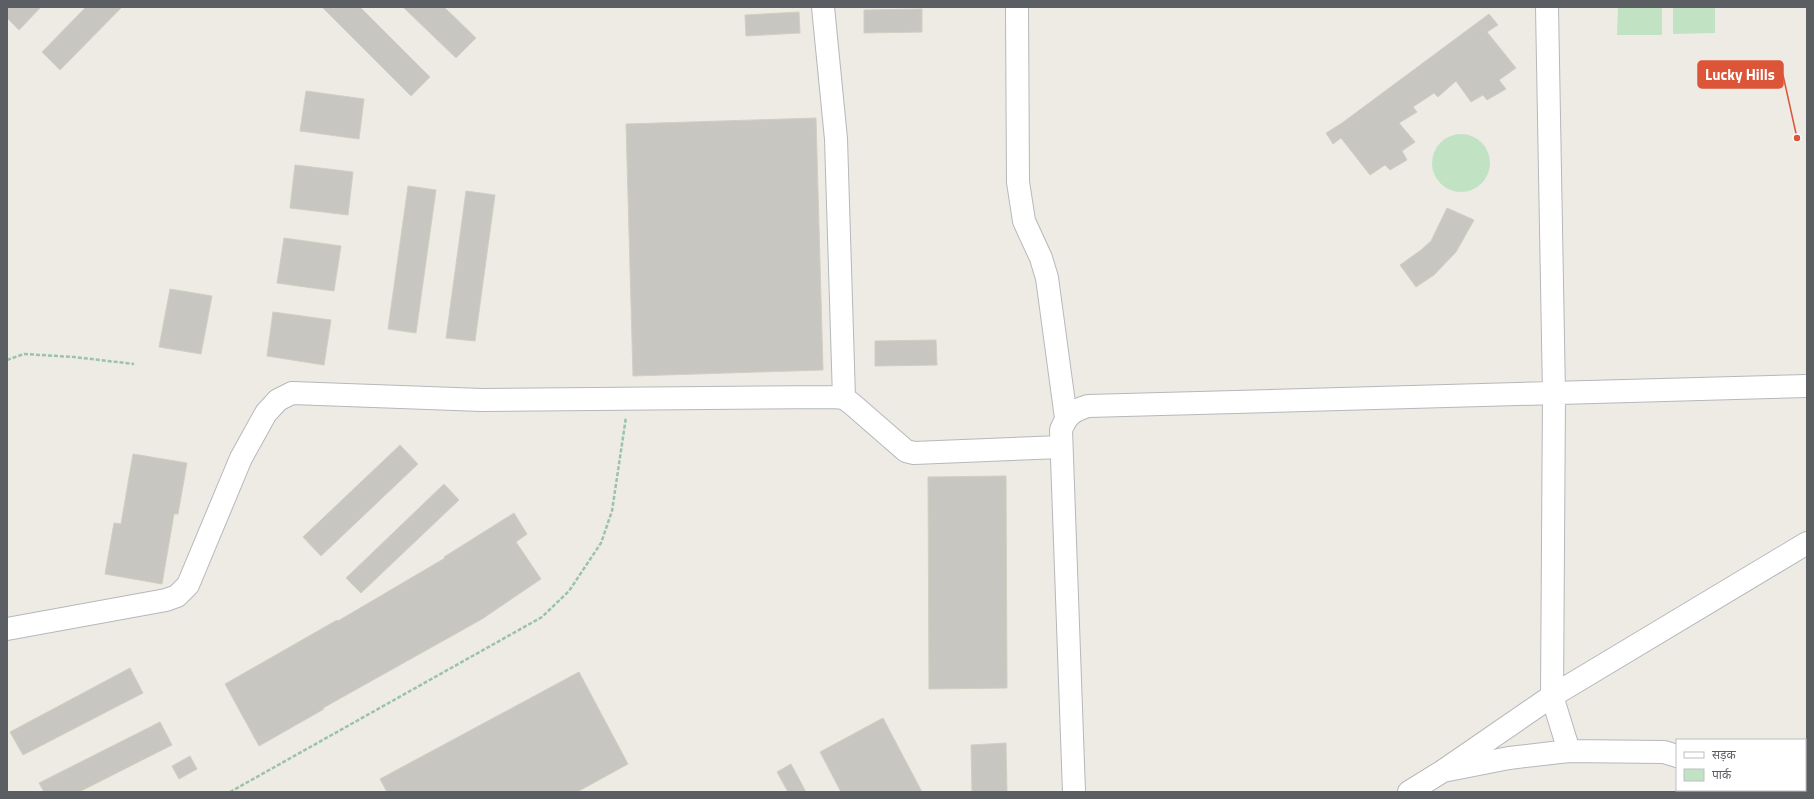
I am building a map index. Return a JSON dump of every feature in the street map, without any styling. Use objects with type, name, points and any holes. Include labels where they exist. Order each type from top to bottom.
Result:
[{"type":"street","points":[[823,7],[836,139],[844,398]]},
{"type":"street","points":[[1017,7],[1018,182],[1024,221],[1046,272],[1066,418]]},
{"type":"street","points":[[1547,7],[1554,394],[1552,696],[1569,751]]},
{"type":"street","points":[[1074,792],[1060,430],[1066,418],[1076,409],[1088,406],[1807,386]]},
{"type":"street","points":[[7,629],[166,600],[176,596],[188,585],[241,458],[266,413],[278,400],[292,393],[482,400],[834,397],[844,398],[906,451],[914,453],[1061,447]]},
{"type":"street","points":[[1409,792],[1443,771],[1552,696],[1807,542]]},
{"type":"street","points":[[1443,771],[1509,758],[1569,751],[1664,752],[1676,756]]},
{"type":"path","points":[[7,360],[24,354],[74,357],[134,364]]},
{"type":"path","points":[[230,792],[542,617],[569,591],[602,543],[612,511],[629,399]]},
{"type":"green space","points":[[1618,7],[1662,7],[1662,35],[1617,35]]},
{"type":"green space","points":[[1673,7],[1715,7],[1715,33],[1673,34]]},
{"type":"green space","points":[[1455,134],[1467,134],[1482,142],[1490,157],[1490,169],[1482,184],[1467,192],[1455,192],[1440,184],[1432,169],[1432,157],[1440,142]]},
{"type":"building","points":[[7,7],[41,7],[19,30],[7,18]]},
{"type":"building","points":[[86,7],[122,7],[60,70],[42,52]]},
{"type":"building","points":[[322,7],[360,7],[430,77],[411,96]]},
{"type":"building","points":[[403,7],[444,7],[476,38],[456,58]]},
{"type":"building","points":[[922,9],[922,32],[864,33],[864,10]]},
{"type":"building","points":[[799,12],[800,33],[746,36],[745,15]]},
{"type":"building","points":[[1489,14],[1498,25],[1487,32],[1516,68],[1499,80],[1506,89],[1487,100],[1483,95],[1471,102],[1456,81],[1438,97],[1434,93],[1413,107],[1417,112],[1399,123],[1415,142],[1402,151],[1407,160],[1390,170],[1385,165],[1370,175],[1341,138],[1333,144],[1326,133],[1342,123]]},
{"type":"building","points":[[306,91],[364,99],[359,139],[300,131]]},
{"type":"building","points":[[816,118],[823,370],[633,376],[626,124]]},
{"type":"building","points":[[295,165],[353,172],[348,215],[290,208]]},
{"type":"building","points":[[408,186],[436,190],[416,333],[388,329]]},
{"type":"building","points":[[466,191],[495,195],[475,341],[446,338]]},
{"type":"building","points":[[1447,208],[1474,220],[1456,252],[1434,275],[1416,287],[1400,265],[1431,241]]},
{"type":"building","points":[[284,238],[341,246],[334,291],[277,283]]},
{"type":"building","points":[[170,289],[212,296],[201,354],[159,347]]},
{"type":"building","points":[[273,312],[331,320],[324,365],[267,356]]},
{"type":"building","points":[[936,340],[937,365],[875,366],[875,341]]},
{"type":"building","points":[[400,445],[418,464],[321,556],[303,537]]},
{"type":"building","points":[[133,454],[187,463],[178,514],[174,514],[162,584],[105,574],[114,523],[121,524]]},
{"type":"building","points":[[1006,476],[1007,688],[929,689],[928,477]]},
{"type":"building","points":[[444,484],[459,500],[361,593],[346,578]]},
{"type":"building","points":[[514,513],[527,534],[516,542],[541,579],[482,619],[323,708],[324,709],[259,746],[225,684],[337,620],[338,621],[445,558],[444,557]]},
{"type":"building","points":[[130,668],[143,693],[23,755],[10,732]]},
{"type":"building","points":[[579,672],[628,764],[577,792],[387,792],[380,779]]},
{"type":"building","points":[[883,718],[922,792],[841,792],[820,752]]},
{"type":"building","points":[[160,722],[172,745],[79,792],[44,792],[39,783]]},
{"type":"building","points":[[1006,743],[1007,792],[972,792],[971,745]]},
{"type":"building","points":[[190,756],[197,769],[179,779],[172,766]]},
{"type":"building","points":[[791,764],[806,792],[788,792],[777,772]]},
{"type":"place","name":"Lucky Hills","points":[[1797,138]]}]
